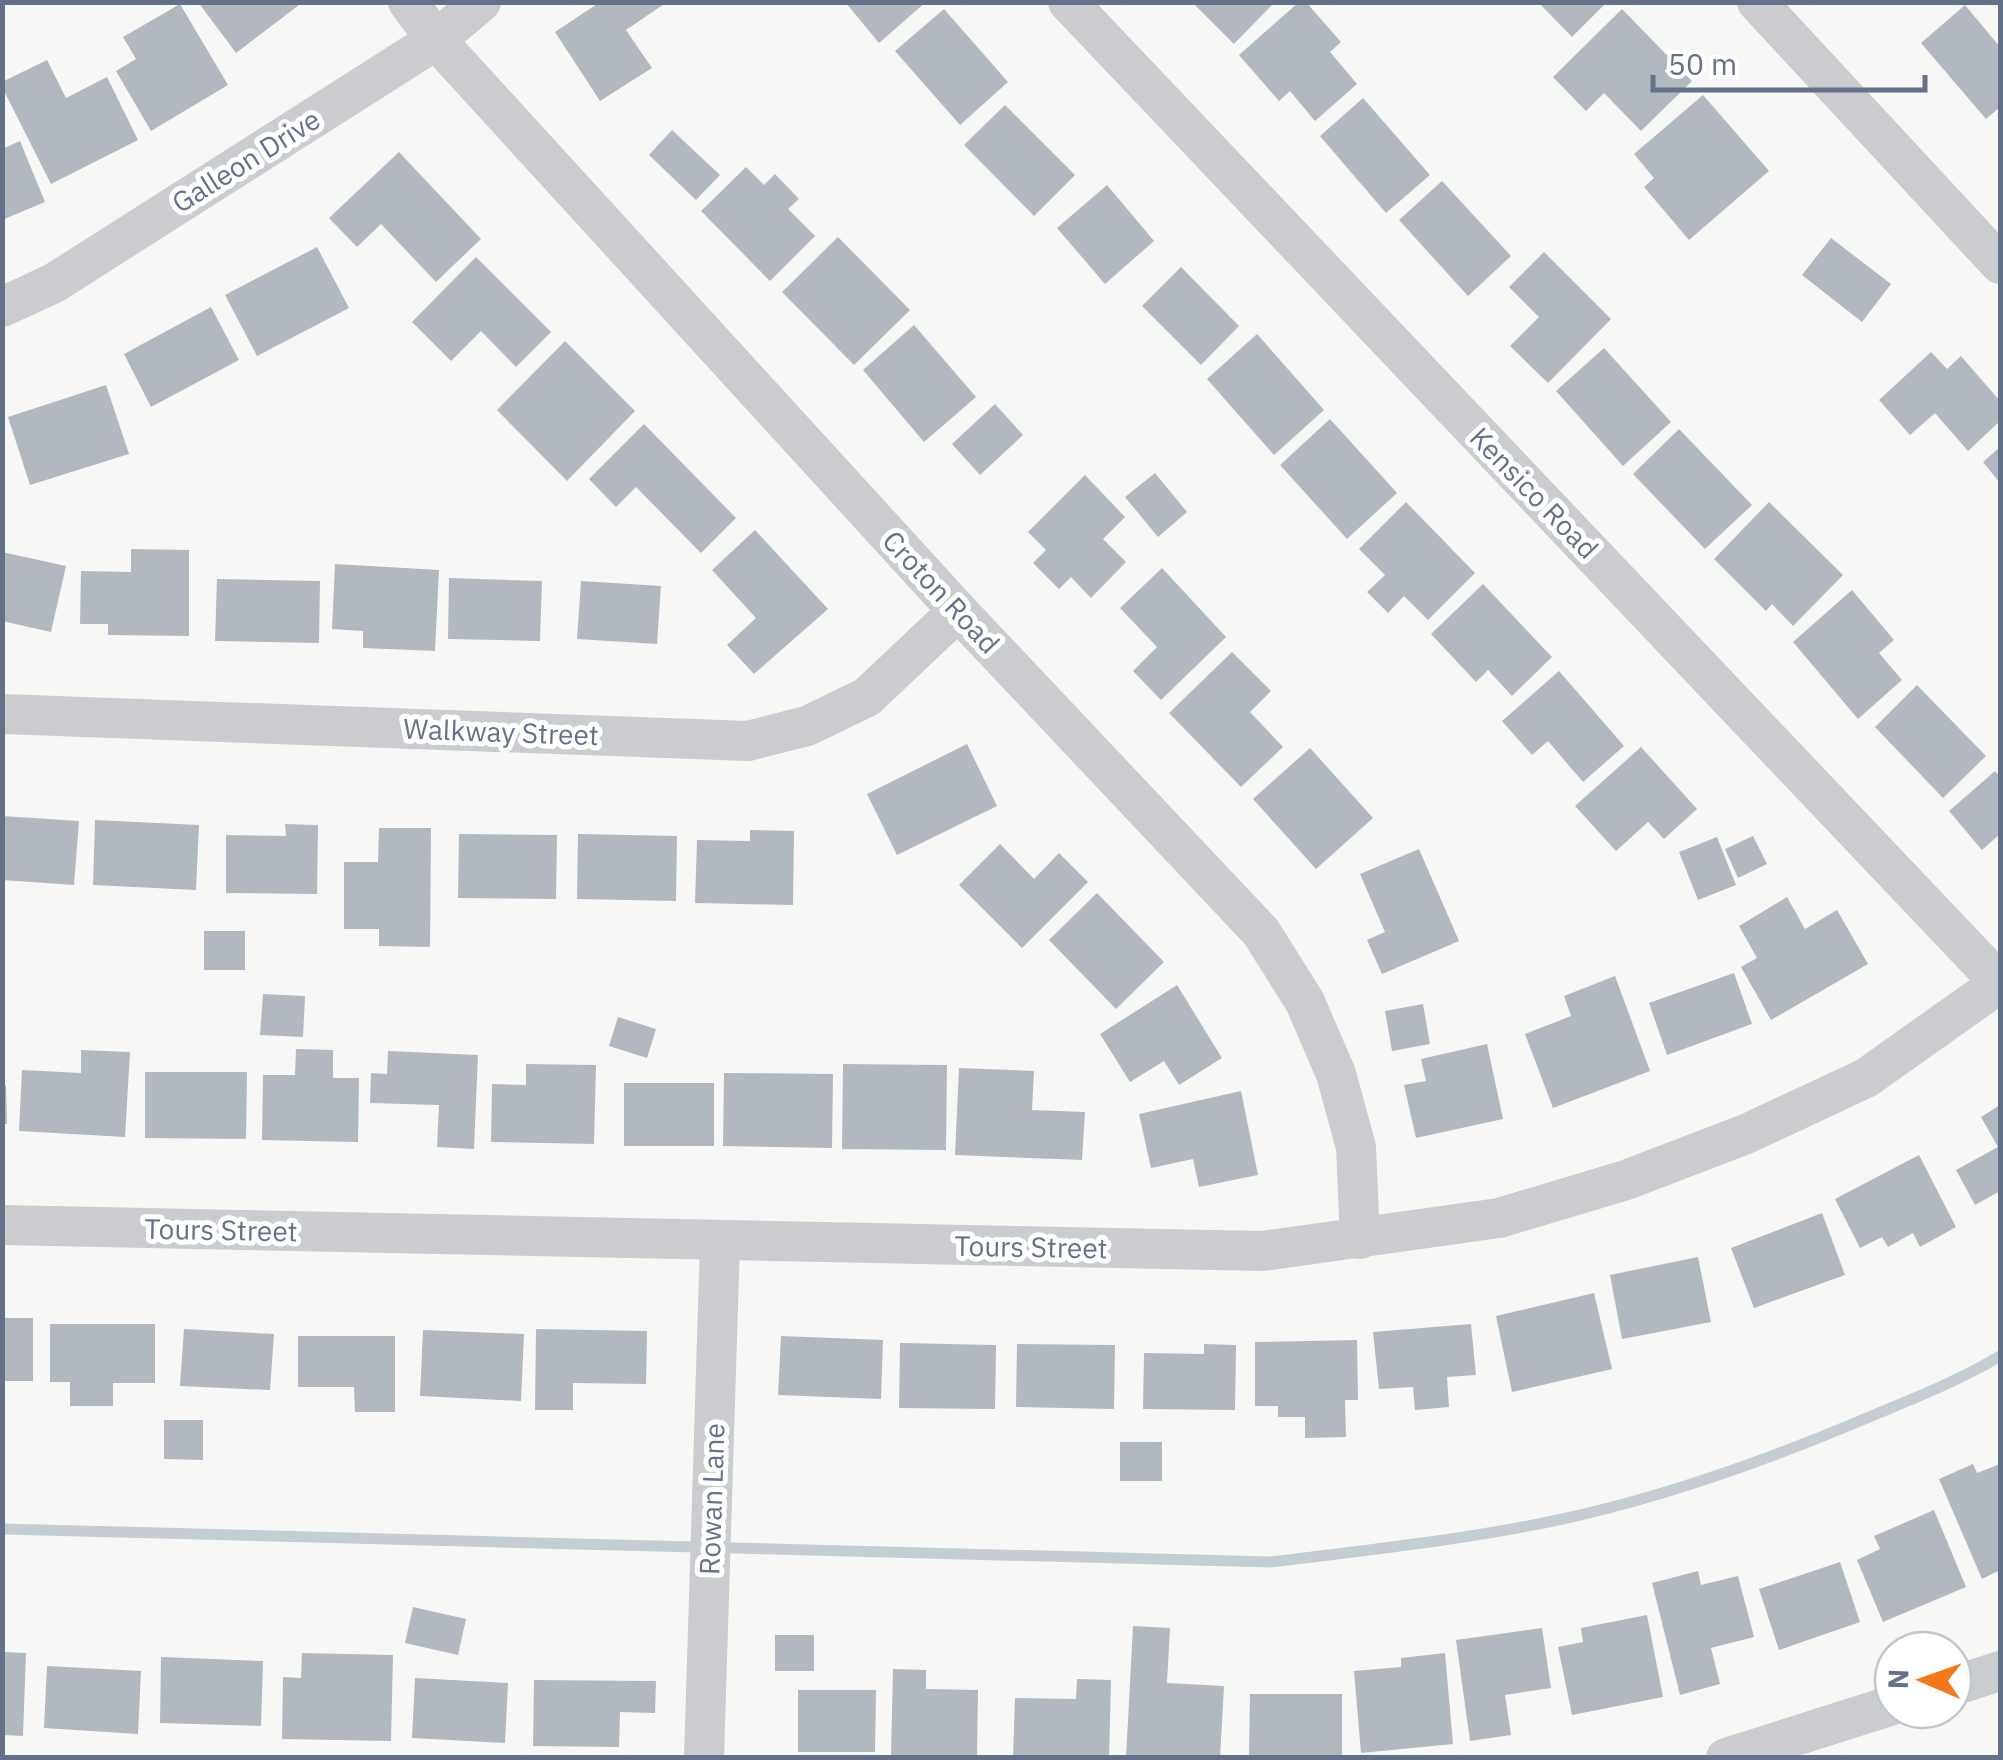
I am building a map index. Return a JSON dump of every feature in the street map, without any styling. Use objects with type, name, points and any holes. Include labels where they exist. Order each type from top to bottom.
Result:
[{"type":"street","name":"Croton Road","points":[[408,2],[436,40],[958,611],[1260,932],[1304,1002],[1336,1074],[1356,1148],[1360,1239]]},
{"type":"street","name":"Galleon Drive","points":[[2,308],[54,283],[436,40],[481,2]]},
{"type":"street","name":"Kensico Road","points":[[1068,2],[2000,983]]},
{"type":"street","points":[[1757,2],[2000,264]]},
{"type":"street","name":"Walkway Street","points":[[2,714],[748,740],[807,726],[867,697],[958,611]]},
{"type":"street","name":"Tours Street","points":[[2,1225],[1263,1251],[1499,1218],[1626,1180],[1746,1134],[1866,1078],[2000,983]]},
{"type":"street","name":"Rowan Lane","points":[[704,1758],[720,1241]]},
{"type":"street","points":[[1973,1679],[2000,1670]]},
{"type":"street","points":[[1726,1758],[1873,1710]]},
{"type":"building","points":[[198,2],[303,2],[236,53]]},
{"type":"building","points":[[600,2],[667,2],[626,30],[652,68],[600,101],[555,32]]},
{"type":"building","points":[[845,2],[926,2],[879,43]]},
{"type":"building","points":[[1192,2],[1275,2],[1234,44]]},
{"type":"building","points":[[1299,2],[1306,2],[1341,42],[1330,52],[1357,84],[1315,121],[1290,91],[1279,101],[1239,55]]},
{"type":"building","points":[[1538,2],[1607,2],[1572,37]]},
{"type":"building","points":[[180,4],[228,85],[151,131],[116,71],[136,59],[123,37]]},
{"type":"building","points":[[1965,5],[2000,47],[2000,107],[1986,119],[1921,43]]},
{"type":"building","points":[[944,9],[1008,82],[960,125],[895,51]]},
{"type":"building","points":[[1622,9],[1692,81],[1641,131],[1604,93],[1586,111],[1553,77]]},
{"type":"building","points":[[47,60],[66,98],[107,77],[138,140],[51,184],[2,87],[2,82]]},
{"type":"building","points":[[1703,95],[1769,171],[1689,240],[1644,187],[1654,178],[1634,154]]},
{"type":"building","points":[[1363,98],[1430,175],[1386,213],[1320,136]]},
{"type":"building","points":[[1005,105],[1075,175],[1034,216],[964,145]]},
{"type":"building","points":[[672,130],[720,175],[696,200],[649,155]]},
{"type":"building","points":[[20,141],[45,202],[2,220],[2,149]]},
{"type":"building","points":[[399,152],[481,239],[436,282],[381,224],[357,247],[329,218]]},
{"type":"building","points":[[746,167],[764,185],[775,174],[799,199],[788,209],[815,236],[770,281],[701,211]]},
{"type":"building","points":[[1442,181],[1511,256],[1468,296],[1399,220]]},
{"type":"building","points":[[1107,185],[1154,241],[1105,284],[1057,228]]},
{"type":"building","points":[[838,237],[910,310],[854,365],[782,292]]},
{"type":"building","points":[[1831,238],[1891,284],[1862,322],[1802,275]]},
{"type":"building","points":[[317,247],[349,308],[257,356],[225,295]]},
{"type":"building","points":[[1544,252],[1611,319],[1548,383],[1510,346],[1539,317],[1509,287]]},
{"type":"building","points":[[476,257],[551,332],[516,367],[481,331],[451,361],[412,322]]},
{"type":"building","points":[[1181,267],[1239,326],[1201,365],[1142,306]]},
{"type":"building","points":[[211,307],[239,360],[151,407],[124,354]]},
{"type":"building","points":[[914,325],[976,397],[924,442],[863,370]]},
{"type":"building","points":[[1257,334],[1324,410],[1274,455],[1207,379]]},
{"type":"building","points":[[565,341],[635,411],[567,481],[497,410]]},
{"type":"building","points":[[1604,348],[1671,422],[1623,466],[1556,391]]},
{"type":"building","points":[[1931,352],[1947,369],[1961,356],[2000,401],[2000,421],[1968,451],[1935,413],[1910,435],[1879,400]]},
{"type":"building","points":[[106,385],[129,454],[30,485],[8,417]]},
{"type":"building","points":[[995,404],[1023,435],[980,475],[952,444]]},
{"type":"building","points":[[1330,419],[1397,493],[1347,539],[1280,465]]},
{"type":"building","points":[[644,424],[736,518],[701,553],[636,487],[616,507],[589,479]]},
{"type":"building","points":[[1679,429],[1752,505],[1705,549],[1633,474]]},
{"type":"building","points":[[2000,447],[2000,483],[1983,462]]},
{"type":"building","points":[[1155,473],[1187,512],[1158,537],[1125,497]]},
{"type":"building","points":[[1085,475],[1125,517],[1103,539],[1126,562],[1091,598],[1071,577],[1059,589],[1033,563],[1046,550],[1028,532]]},
{"type":"building","points":[[1406,502],[1475,573],[1428,620],[1404,596],[1388,613],[1367,592],[1385,575],[1359,549]]},
{"type":"building","points":[[1769,502],[1843,575],[1793,626],[1772,604],[1766,611],[1714,559]]},
{"type":"building","points":[[755,530],[828,609],[754,674],[727,645],[756,618],[712,570]]},
{"type":"building","points":[[131,549],[189,550],[189,636],[108,635],[108,624],[80,624],[81,571],[131,572]]},
{"type":"building","points":[[2,552],[66,566],[51,632],[2,621]]},
{"type":"building","points":[[335,564],[439,570],[435,651],[363,648],[363,631],[332,629]]},
{"type":"building","points":[[1162,568],[1226,637],[1161,700],[1133,671],[1157,647],[1120,608]]},
{"type":"building","points":[[449,578],[542,581],[540,641],[448,639]]},
{"type":"building","points":[[217,579],[320,581],[319,643],[215,641]]},
{"type":"building","points":[[581,581],[661,586],[657,644],[577,639]]},
{"type":"building","points":[[1483,584],[1552,657],[1512,696],[1488,670],[1476,682],[1431,634]]},
{"type":"building","points":[[1852,590],[1894,640],[1879,653],[1902,680],[1858,719],[1793,642]]},
{"type":"building","points":[[1232,652],[1271,691],[1250,712],[1283,747],[1241,787],[1169,713]]},
{"type":"building","points":[[1559,671],[1624,746],[1583,782],[1548,741],[1532,755],[1502,721]]},
{"type":"building","points":[[1917,685],[1986,756],[1943,798],[1875,727]]},
{"type":"building","points":[[967,744],[997,806],[897,855],[867,794]]},
{"type":"building","points":[[1641,747],[1697,809],[1664,839],[1648,822],[1616,851],[1575,806]]},
{"type":"building","points":[[1310,748],[1373,818],[1316,869],[1253,799]]},
{"type":"building","points":[[1995,771],[2000,777],[2000,834],[1982,850],[1949,811]]},
{"type":"building","points":[[2,816],[79,821],[74,885],[2,880]]},
{"type":"building","points":[[95,820],[199,825],[196,890],[93,885]]},
{"type":"building","points":[[285,824],[318,825],[317,894],[226,893],[226,835],[286,836]]},
{"type":"building","points":[[379,828],[431,828],[430,947],[379,946],[379,929],[344,929],[344,862],[378,862]]},
{"type":"building","points":[[750,830],[794,831],[793,905],[695,903],[697,840],[750,841]]},
{"type":"building","points":[[459,834],[557,835],[556,899],[458,898]]},
{"type":"building","points":[[578,834],[677,836],[676,901],[577,899]]},
{"type":"building","points":[[1753,836],[1767,864],[1738,878],[1725,849]]},
{"type":"building","points":[[1717,837],[1736,885],[1698,900],[1679,852]]},
{"type":"building","points":[[1000,844],[1034,879],[1059,853],[1088,882],[1022,948],[959,885]]},
{"type":"building","points":[[1419,849],[1459,941],[1382,974],[1367,940],[1385,932],[1360,874]]},
{"type":"building","points":[[1097,893],[1164,962],[1116,1009],[1049,940]]},
{"type":"building","points":[[1787,897],[1805,929],[1837,910],[1868,964],[1771,1020],[1741,967],[1757,958],[1739,926]]},
{"type":"building","points":[[204,931],[245,931],[245,970],[204,970]]},
{"type":"building","points":[[1734,973],[1752,1024],[1667,1055],[1649,1003]]},
{"type":"building","points":[[1615,976],[1650,1071],[1553,1108],[1525,1034],[1571,1016],[1564,996]]},
{"type":"building","points":[[1177,985],[1222,1058],[1179,1085],[1164,1061],[1130,1082],[1100,1034]]},
{"type":"building","points":[[263,994],[305,996],[303,1037],[260,1035]]},
{"type":"building","points":[[1423,1004],[1430,1044],[1392,1051],[1385,1011]]},
{"type":"building","points":[[618,1017],[656,1029],[647,1058],[609,1046]]},
{"type":"building","points":[[1487,1044],[1503,1119],[1416,1138],[1404,1085],[1426,1081],[1421,1059]]},
{"type":"building","points":[[296,1049],[333,1050],[333,1078],[359,1078],[358,1142],[262,1140],[263,1075],[295,1075]]},
{"type":"building","points":[[81,1050],[130,1052],[125,1137],[19,1131],[22,1070],[81,1073]]},
{"type":"building","points":[[388,1051],[478,1055],[474,1149],[437,1147],[439,1105],[370,1103],[371,1073],[387,1074]]},
{"type":"building","points":[[526,1064],[596,1065],[594,1144],[491,1142],[492,1084],[526,1085]]},
{"type":"building","points":[[843,1064],[947,1065],[946,1150],[842,1149]]},
{"type":"building","points":[[959,1068],[1034,1071],[1032,1110],[1085,1112],[1082,1160],[955,1155]]},
{"type":"building","points":[[145,1072],[247,1072],[246,1139],[145,1138]]},
{"type":"building","points":[[724,1073],[833,1074],[832,1148],[723,1146]]},
{"type":"building","points":[[624,1083],[714,1083],[714,1146],[624,1146]]},
{"type":"building","points":[[2,1085],[6,1085],[7,1124],[2,1124]]},
{"type":"building","points":[[1241,1091],[1258,1175],[1199,1187],[1193,1159],[1151,1168],[1139,1114]]},
{"type":"building","points":[[2000,1105],[2000,1191],[1975,1205],[1956,1170],[1998,1147],[1981,1117]]},
{"type":"building","points":[[1919,1155],[1956,1227],[1920,1247],[1913,1233],[1888,1247],[1882,1237],[1860,1248],[1835,1199]]},
{"type":"building","points":[[1822,1213],[1845,1275],[1754,1308],[1731,1248]]},
{"type":"building","points":[[1698,1257],[1711,1322],[1622,1339],[1610,1275]]},
{"type":"building","points":[[1594,1293],[1612,1369],[1512,1392],[1496,1316]]},
{"type":"building","points":[[2,1318],[33,1318],[33,1381],[2,1381]]},
{"type":"building","points":[[50,1324],[155,1324],[155,1383],[113,1383],[113,1406],[70,1406],[70,1382],[50,1382]]},
{"type":"building","points":[[1471,1324],[1476,1375],[1447,1377],[1449,1407],[1415,1410],[1413,1387],[1379,1389],[1373,1332]]},
{"type":"building","points":[[184,1329],[274,1334],[270,1390],[180,1386]]},
{"type":"building","points":[[536,1329],[647,1331],[646,1384],[573,1383],[573,1410],[535,1410]]},
{"type":"building","points":[[423,1330],[524,1334],[521,1401],[420,1396]]},
{"type":"building","points":[[298,1336],[395,1336],[395,1412],[355,1412],[354,1387],[298,1387]]},
{"type":"building","points":[[781,1336],[883,1340],[881,1399],[778,1395]]},
{"type":"building","points":[[1357,1340],[1358,1400],[1345,1400],[1346,1437],[1305,1438],[1305,1417],[1278,1417],[1278,1406],[1255,1406],[1255,1342]]},
{"type":"building","points":[[900,1343],[996,1345],[995,1409],[899,1408]]},
{"type":"building","points":[[1017,1344],[1115,1345],[1114,1409],[1016,1407]]},
{"type":"building","points":[[1204,1344],[1236,1345],[1235,1410],[1143,1409],[1144,1353],[1204,1354]]},
{"type":"building","points":[[164,1420],[203,1420],[203,1460],[164,1459]]},
{"type":"building","points":[[1120,1442],[1162,1442],[1162,1481],[1120,1481]]},
{"type":"building","points":[[1973,1464],[1977,1473],[2000,1464],[2000,1570],[1982,1579],[1939,1479]]},
{"type":"building","points":[[1934,1510],[1966,1587],[1883,1622],[1857,1560],[1880,1549],[1874,1536]]},
{"type":"building","points":[[1840,1562],[1860,1622],[1779,1650],[1759,1589]]},
{"type":"building","points":[[1698,1571],[1701,1585],[1738,1576],[1754,1637],[1711,1648],[1720,1684],[1680,1695],[1652,1583]]},
{"type":"building","points":[[413,1607],[466,1619],[458,1655],[405,1643]]},
{"type":"building","points":[[1647,1615],[1663,1697],[1572,1715],[1558,1647],[1583,1642],[1581,1628]]},
{"type":"building","points":[[1133,1626],[1170,1628],[1167,1683],[1224,1686],[1220,1758],[1126,1758]]},
{"type":"building","points":[[1542,1628],[1551,1688],[1505,1695],[1511,1735],[1470,1741],[1456,1640]]},
{"type":"building","points":[[775,1635],[814,1635],[814,1671],[775,1671]]},
{"type":"building","points":[[2,1652],[26,1653],[23,1736],[2,1735]]},
{"type":"building","points":[[302,1653],[393,1655],[391,1741],[282,1739],[283,1677],[301,1678]]},
{"type":"building","points":[[1445,1653],[1453,1744],[1361,1753],[1354,1671],[1401,1667],[1401,1658]]},
{"type":"building","points":[[161,1657],[263,1661],[261,1726],[160,1723]]},
{"type":"building","points":[[47,1666],[141,1671],[138,1734],[44,1728]]},
{"type":"building","points":[[893,1669],[926,1670],[926,1689],[978,1690],[977,1757],[891,1755]]},
{"type":"building","points":[[415,1678],[508,1683],[505,1743],[412,1738]]},
{"type":"building","points":[[1077,1679],[1111,1680],[1109,1758],[1013,1757],[1015,1698],[1076,1699]]},
{"type":"building","points":[[534,1680],[656,1681],[655,1713],[620,1712],[619,1747],[533,1746]]},
{"type":"building","points":[[798,1690],[876,1690],[875,1752],[798,1752]]},
{"type":"building","points":[[1250,1694],[1342,1694],[1342,1756],[1249,1756]]},
{"type":"waterway","points":[[2,1529],[1271,1562],[1487,1533],[1635,1501],[1825,1435],[1950,1382],[2000,1356]]}]
